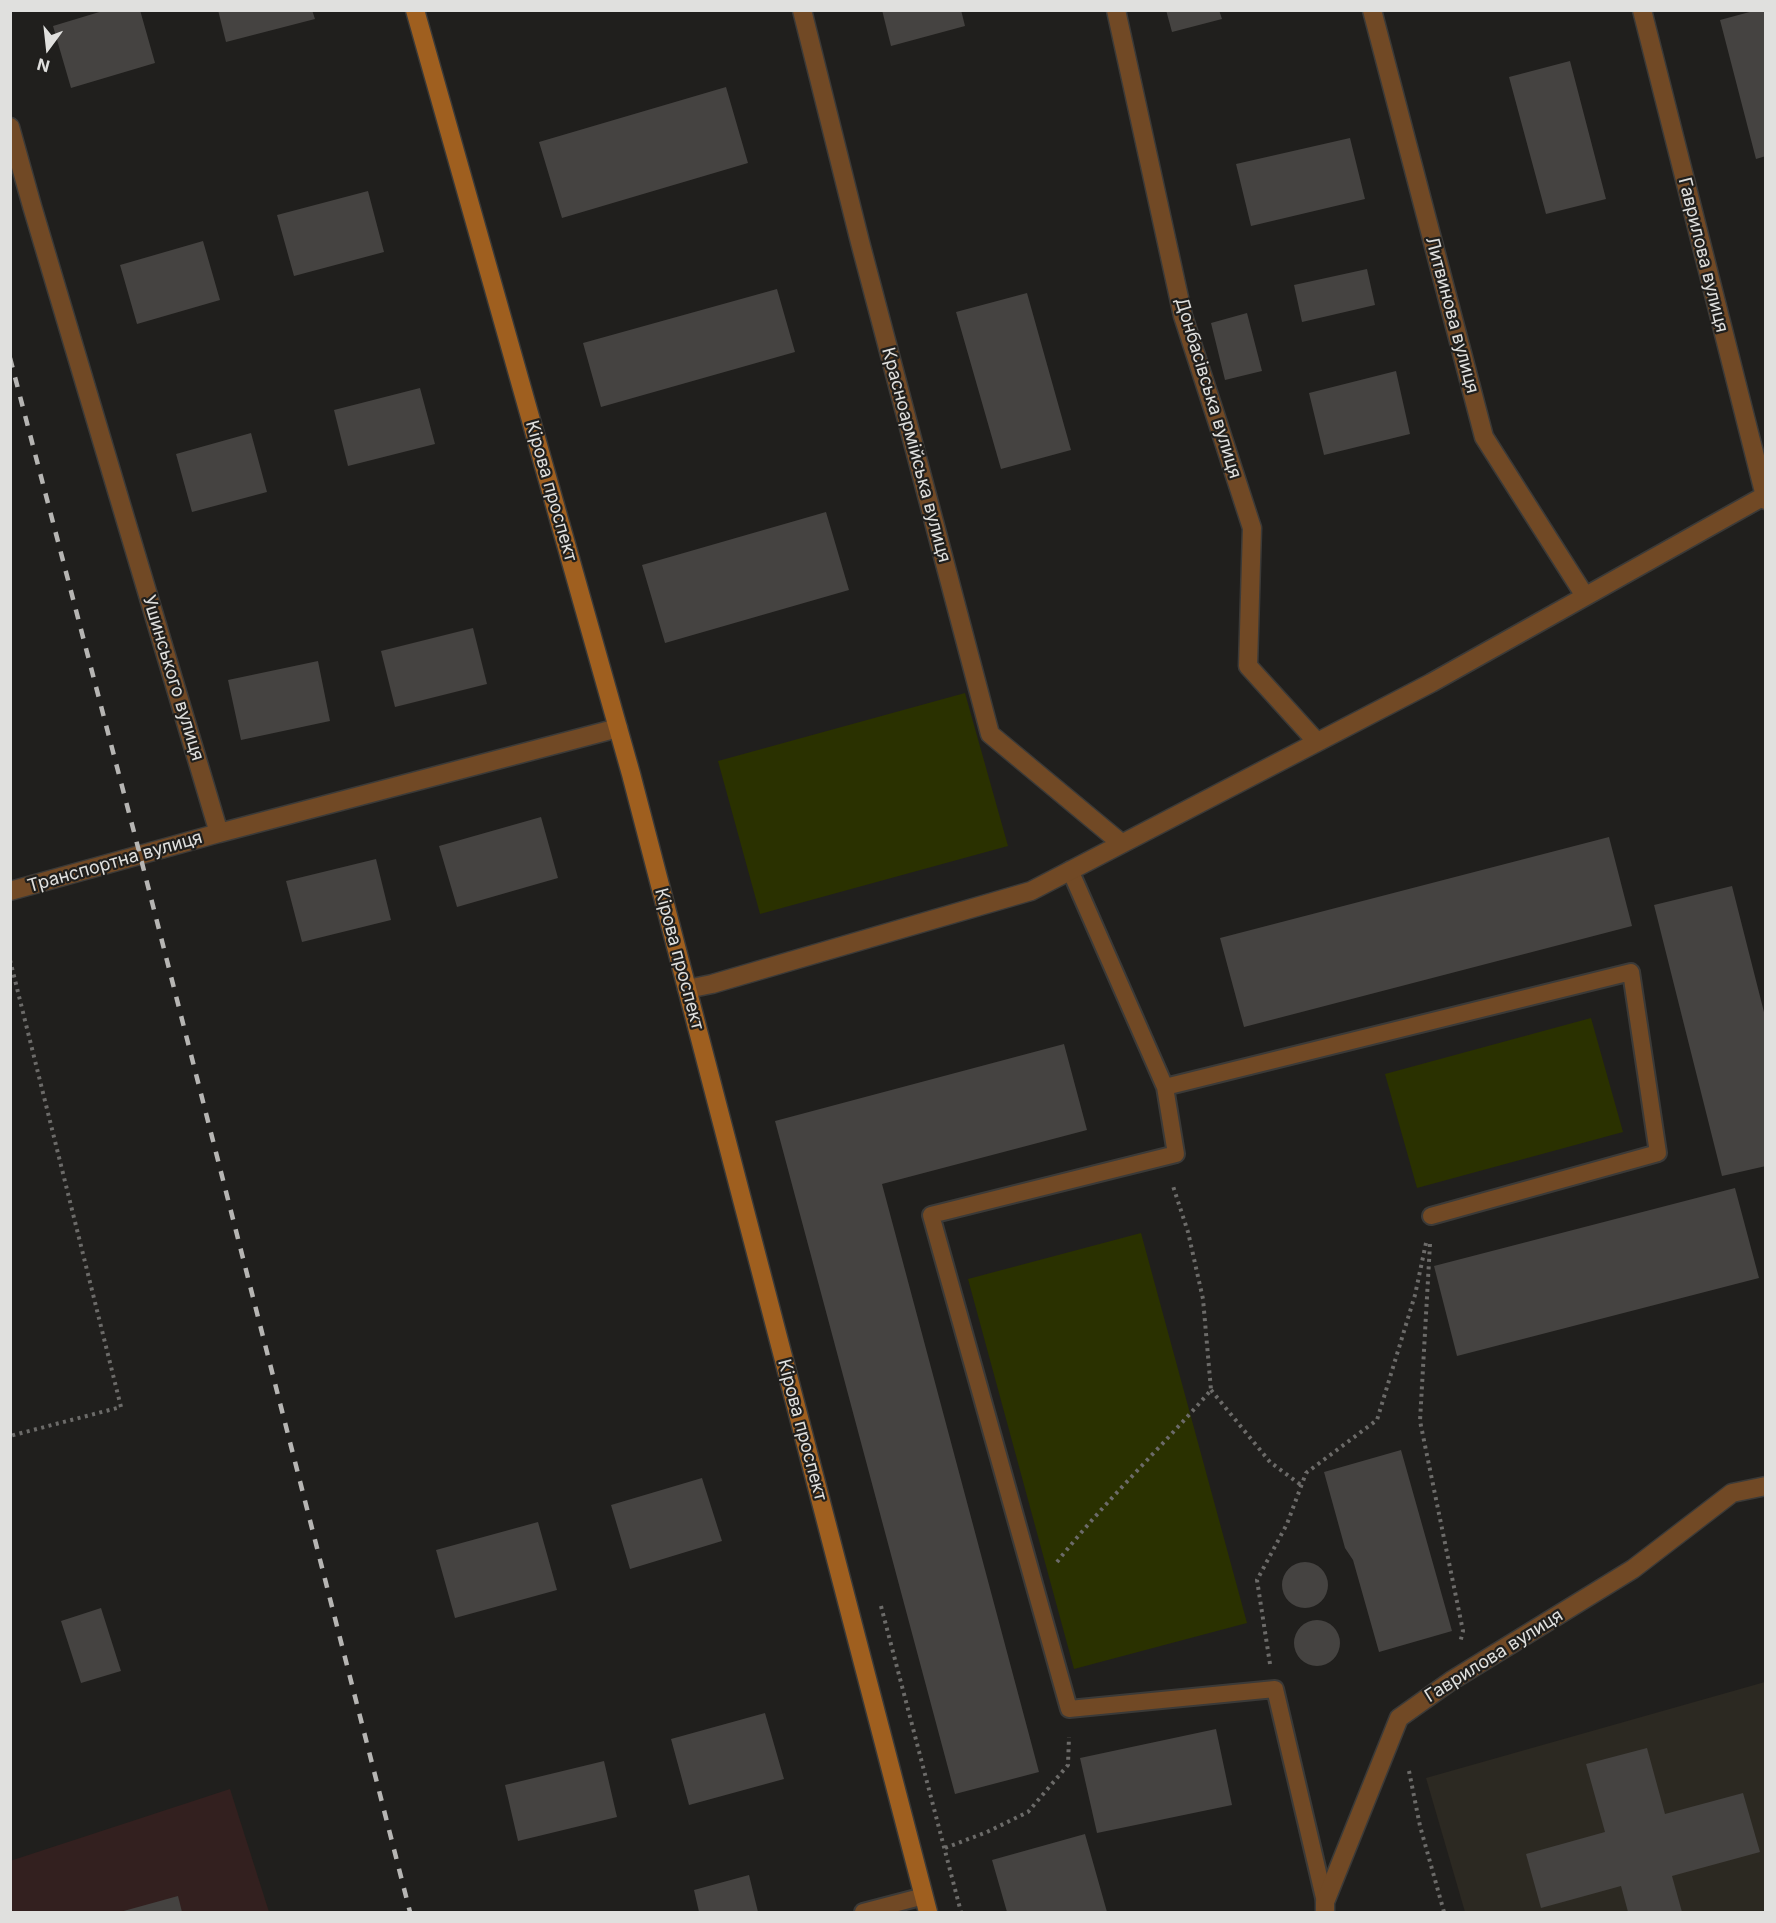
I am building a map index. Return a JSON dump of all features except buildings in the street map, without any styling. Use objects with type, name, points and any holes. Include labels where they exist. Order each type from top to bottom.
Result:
[{"type":"street","name":"Кірова проспект","points":[[415,10],[618,728],[926,1904]]},
{"type":"street","name":"Красноармійська вулиця","points":[[802,10],[860,242],[990,735],[1121,843]]},
{"type":"street","name":"Донбасівська вулиця","points":[[1116,10],[1183,316],[1252,528],[1248,666],[1317,742]]},
{"type":"street","name":"Литвинова вулиця","points":[[1372,10],[1484,437],[1585,596]]},
{"type":"street","name":"Гаврилова вулиця","points":[[1642,10],[1765,497]]},
{"type":"street","name":"Ушинського вулиця","points":[[10,127],[219,833]]},
{"type":"street","points":[[687,989],[712,984],[1031,891],[1431,683],[1765,497]]},
{"type":"street","points":[[219,833],[618,728]]},
{"type":"street","name":"Транспортна вулиця","points":[[10,891],[219,833]]},
{"type":"street","name":"Гаврилова вулиця","points":[[1399,1718],[1451,1681],[1634,1569],[1732,1493],[1766,1486]]},
{"type":"street","points":[[1325,1907],[1399,1718]]},
{"type":"lane","points":[[1070,870],[1165,1087],[1176,1154],[931,1215],[1070,1709],[1275,1689],[1325,1907]]},
{"type":"lane","points":[[1165,1087],[1631,972],[1658,1153],[1431,1216]]},
{"type":"lane","points":[[863,1912],[926,1904]]},
{"type":"path","points":[[10,960],[121,1407],[10,1436]]},
{"type":"path","points":[[1163,1157],[1188,1232],[1203,1299],[1211,1390],[1270,1462],[1301,1485]]},
{"type":"path","points":[[1275,1689],[1257,1580],[1287,1524],[1306,1473],[1377,1420],[1416,1296],[1431,1216]]},
{"type":"path","points":[[1431,1216],[1420,1421],[1463,1631],[1451,1681]]},
{"type":"path","points":[[1036,1588],[1109,1500],[1175,1432],[1211,1390]]},
{"type":"path","points":[[945,1848],[987,1832],[1028,1812],[1068,1765],[1070,1709]]},
{"type":"path","points":[[1399,1718],[1420,1826],[1444,1912]]},
{"type":"path","points":[[921,1754],[961,1912]]},
{"type":"shaded area","points":[[1765,1682],[1765,1912],[1465,1912],[1426,1778]]},
{"type":"shaded area","points":[[230,1789],[269,1912],[11,1912],[10,1861]]},
{"type":"green space","points":[[965,693],[1008,846],[760,914],[718,761]]},
{"type":"green space","points":[[1591,1018],[1623,1132],[1417,1188],[1385,1074]]},
{"type":"green space","points":[[1141,1233],[1247,1623],[1074,1669],[968,1279]]},
{"type":"railway","points":[[10,358],[140,855],[410,1912]]}]
